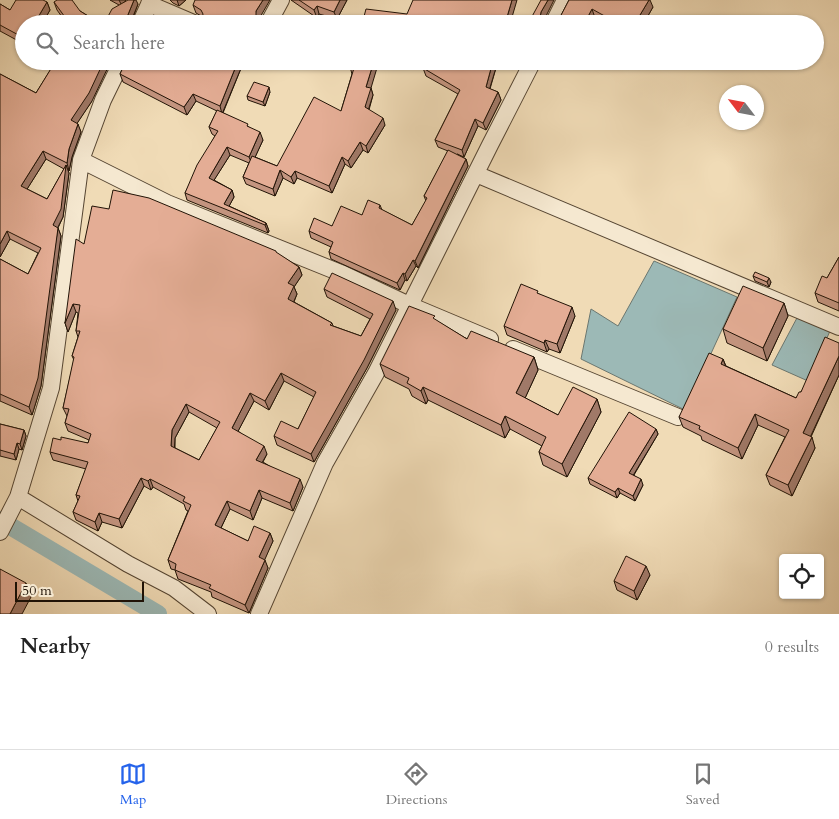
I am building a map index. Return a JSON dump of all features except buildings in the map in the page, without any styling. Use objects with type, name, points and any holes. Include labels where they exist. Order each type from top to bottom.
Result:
[{"type":"street","points":[[273,15],[281,0]]},
{"type":"street","points":[[558,15],[565,0]]},
{"type":"street","points":[[144,15],[150,2],[177,15]]},
{"type":"street","points":[[0,532],[18,497],[51,388],[81,160],[102,100],[117,70]]},
{"type":"street","points":[[259,614],[325,464],[376,372],[528,70]]},
{"type":"street","points":[[81,160],[167,203],[343,274],[409,305],[678,417]]},
{"type":"street","points":[[476,174],[839,328]]},
{"type":"street","points":[[18,497],[128,564],[174,588],[208,614]]},
{"type":"water","points":[[654,261],[737,297],[685,410],[581,359],[591,309],[618,326]]},
{"type":"water","points":[[798,316],[830,331],[808,381],[772,365]]},
{"type":"waterway","points":[[0,520],[158,614]]}]
